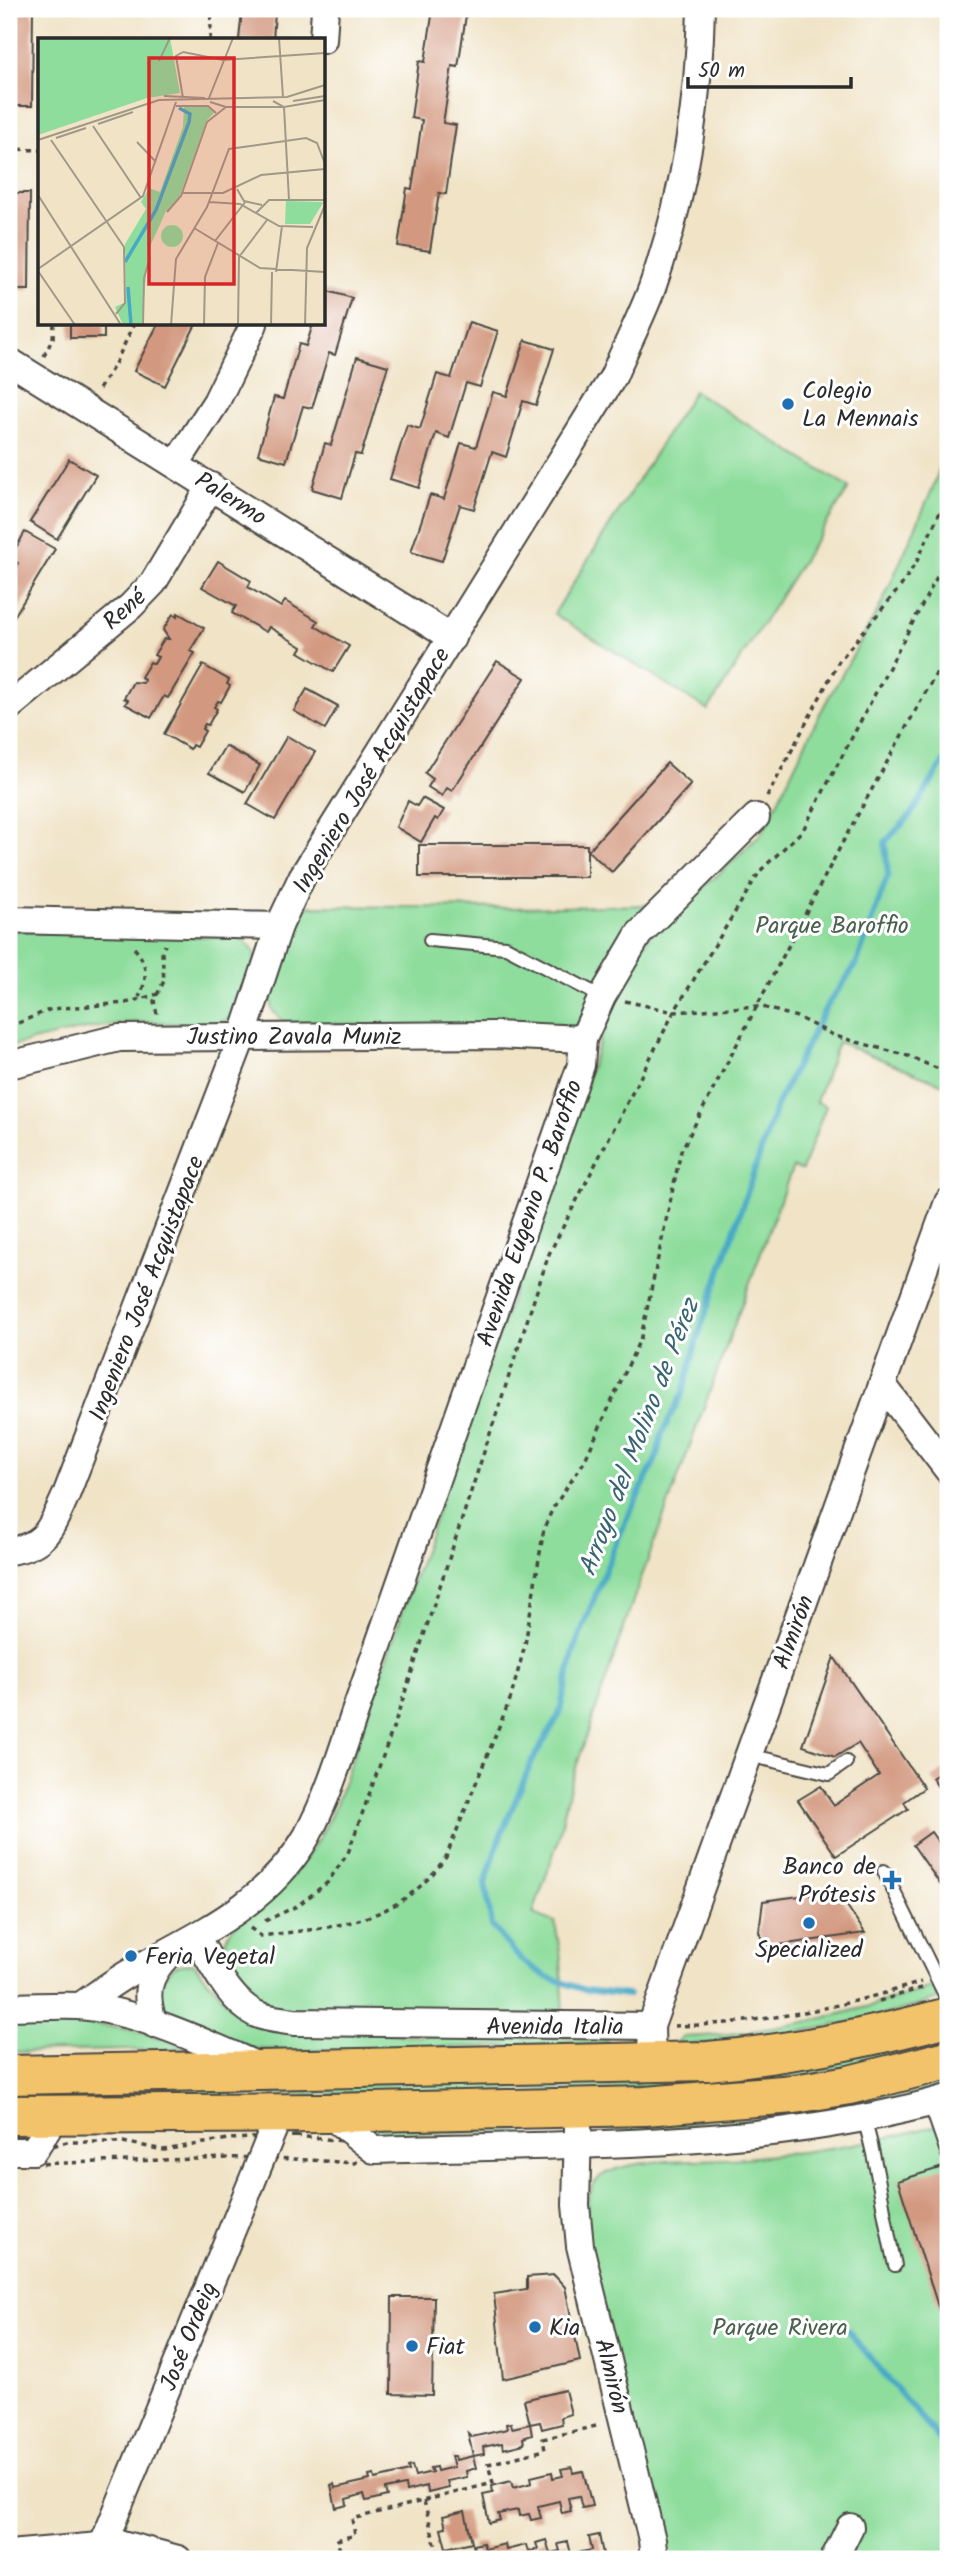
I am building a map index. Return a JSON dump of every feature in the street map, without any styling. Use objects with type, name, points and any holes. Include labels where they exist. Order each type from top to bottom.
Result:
[{"type":"main road","name":"Avenida Italia","points":[[9,2075],[652,2064],[771,2056],[832,2045],[942,1992]]},
{"type":"main road","points":[[9,2115],[327,2113],[578,2126],[849,2085],[948,2060]]},
{"type":"street","points":[[323,38],[325,9]]},
{"type":"street","name":"Ingeniero José Acquistapace","points":[[9,1551],[40,1542],[47,1535],[66,1496],[243,1035],[279,926],[302,877],[612,377],[652,288],[682,182],[699,80],[701,9]]},
{"type":"street","points":[[176,464],[216,402],[253,326]]},
{"type":"street","name":"Palermo","points":[[9,361],[452,638]]},
{"type":"street","name":"René","points":[[9,707],[131,606],[153,583],[211,486]]},
{"type":"street","name":"Avenida Eugenio P. Baroffio","points":[[80,2006],[128,1973],[169,1954],[196,1937],[244,1920],[288,1865],[322,1806],[581,1065],[583,1038],[602,997],[648,924],[674,896],[711,866],[756,817]]},
{"type":"street","points":[[9,920],[279,926]]},
{"type":"street","name":"Justino Zavala Muniz","points":[[9,1065],[120,1038],[243,1035],[583,1038]]},
{"type":"street","name":"Almirón","points":[[652,2064],[651,2026],[948,1202]]},
{"type":"street","points":[[882,1384],[948,1470]]},
{"type":"street","name":"Avenida Italia","points":[[196,1937],[229,1989],[257,2015],[294,2022],[651,2026]]},
{"type":"street","name":"Avenida Eugenio P. Baroffio","points":[[154,2024],[147,2002],[148,1981],[155,1968],[169,1954]]},
{"type":"street","name":"Avenida Italia","points":[[9,2007],[80,2006],[154,2024],[271,2072]]},
{"type":"street","points":[[327,2113],[374,2150],[578,2126],[757,2136],[864,2119],[939,2100]]},
{"type":"street","name":"José Ordeig","points":[[99,2553],[280,2113]]},
{"type":"street","points":[[21,2151],[57,2115]]},
{"type":"street","name":"Almirón","points":[[578,2126],[576,2205],[580,2246],[654,2559]]},
{"type":"street","points":[[834,2559],[850,2527]]},
{"type":"street","points":[[9,2554],[99,2553],[122,2544],[178,2559]]},
{"type":"lane","points":[[430,940],[506,947],[602,997]]},
{"type":"lane","points":[[749,1755],[829,1773],[846,1762]]},
{"type":"lane","points":[[884,1871],[948,2001]]},
{"type":"lane","points":[[939,2100],[948,2155]]},
{"type":"lane","points":[[864,2119],[874,2148],[882,2208],[895,2265]]},
{"type":"path","points":[[210,38],[212,9]]},
{"type":"path","points":[[86,38],[89,31]]},
{"type":"path","points":[[9,149],[38,150]]},
{"type":"path","points":[[34,377],[53,338],[54,326]]},
{"type":"path","points":[[86,408],[114,366],[133,326]]},
{"type":"path","points":[[756,817],[839,661],[901,586],[917,561],[948,495]]},
{"type":"path","points":[[244,1920],[297,1906],[327,1883],[348,1853],[396,1720],[549,1254],[674,1012],[760,871],[803,830],[948,556]]},
{"type":"path","points":[[244,1920],[261,1936],[360,1921],[407,1899],[430,1880],[446,1857],[511,1697],[525,1645],[544,1528],[553,1508],[584,1461],[641,1337],[681,1151],[846,836],[948,652]]},
{"type":"path","points":[[162,1037],[154,1000],[164,981],[162,953],[173,922]]},
{"type":"path","points":[[131,944],[145,964],[146,976],[139,997]]},
{"type":"path","points":[[9,1027],[51,1009],[98,1007],[158,994]]},
{"type":"path","points":[[602,997],[674,1012],[759,1006],[797,1017],[835,1036],[908,1055],[948,1073]]},
{"type":"path","points":[[858,2007],[942,1992]]},
{"type":"path","name":"Avenida Italia","points":[[651,2026],[803,2013],[858,2002],[942,1992]]},
{"type":"path","points":[[700,2032],[800,2020]]},
{"type":"path","points":[[21,2151],[32,2164],[261,2157],[355,2163],[374,2150]]},
{"type":"path","points":[[338,2559],[341,2554],[337,2540],[355,2535],[352,2519],[493,2483],[488,2464],[545,2450],[543,2439],[623,2420]]},
{"type":"path","points":[[424,2501],[439,2559]]},
{"type":"green space","points":[[694,391],[849,488],[708,710],[554,614]]},
{"type":"green space","name":"Parque Baroffio","points":[[948,445],[948,1086],[838,1042],[816,1102],[826,1106],[802,1170],[793,1167],[786,1184],[635,1595],[571,1782],[558,1841],[533,1914],[555,1922],[561,1958],[564,2019],[421,2016],[271,2008],[253,1998],[236,1979],[225,1957],[226,1938],[241,1920],[269,1901],[303,1863],[319,1839],[338,1799],[623,974],[659,923],[718,875],[763,832],[819,715],[881,605],[932,490]]},
{"type":"green space","points":[[650,905],[575,1028],[295,1023],[284,1022],[272,1010],[271,993],[307,906],[512,908]]},
{"type":"green space","points":[[9,930],[242,938],[254,952],[255,960],[240,1007],[222,1022],[192,1025],[151,1022],[97,1027],[9,1047]]},
{"type":"green space","points":[[193,1963],[233,2009],[410,2036],[606,2039],[608,2044],[299,2051],[255,2049],[167,2015],[160,2009],[155,1989],[174,1966]]},
{"type":"green space","points":[[934,1986],[937,1999],[842,2024],[744,2039],[678,2045],[677,2042],[683,2037],[747,2032],[810,2021]]},
{"type":"green space","points":[[9,2021],[100,2025],[146,2034],[189,2049],[9,2052]]},
{"type":"green space","points":[[948,2034],[948,2042],[799,2077],[642,2090],[635,2080]]},
{"type":"green space","points":[[948,2079],[948,2084],[914,2093],[809,2115],[739,2124],[624,2131],[598,2130],[599,2125],[716,2122],[786,2114],[847,2103]]},
{"type":"green space","points":[[632,2080],[638,2089],[9,2098],[9,2089]]},
{"type":"green space","name":"Parque Rivera","points":[[948,2122],[948,2559],[666,2559],[585,2230],[588,2198],[594,2183],[606,2173],[637,2164],[744,2158],[821,2149],[872,2141]]},
{"type":"green space","points":[[569,2126],[568,2131],[374,2134],[373,2127]]},
{"type":"building","points":[[9,9],[33,9],[32,106],[9,106]]},
{"type":"building","points":[[433,9],[467,9],[458,67],[452,66],[443,123],[456,125],[446,194],[439,193],[430,251],[398,246],[407,188],[412,189],[422,120],[411,118],[419,61],[425,62]]},
{"type":"building","points":[[242,10],[275,13],[273,38],[239,38]]},
{"type":"building","points":[[9,193],[30,193],[29,290],[9,290]]},
{"type":"building","points":[[326,291],[352,298],[335,355],[329,353],[312,408],[303,406],[286,462],[258,454],[274,397],[283,399],[299,344],[306,346],[312,326],[326,326]]},
{"type":"building","points":[[469,322],[498,331],[480,387],[466,383],[449,438],[436,433],[419,488],[390,479],[407,425],[420,429],[437,374],[451,378]]},
{"type":"building","points":[[70,326],[104,326],[104,338],[70,338]]},
{"type":"building","points":[[157,326],[195,326],[165,386],[134,371]]},
{"type":"building","points":[[525,340],[554,349],[536,405],[523,401],[506,457],[492,452],[474,509],[460,505],[442,561],[411,552],[430,495],[444,499],[461,443],[476,447],[493,392],[507,396]]},
{"type":"building","points":[[357,357],[388,366],[361,455],[355,454],[342,498],[312,489],[325,443],[331,445]]},
{"type":"building","points":[[69,459],[96,475],[57,539],[30,522]]},
{"type":"building","points":[[25,532],[55,549],[9,625],[9,578],[18,563],[10,558]]},
{"type":"building","points":[[218,561],[251,581],[248,587],[281,607],[285,601],[318,621],[315,626],[349,646],[333,672],[299,652],[302,647],[269,627],[266,632],[232,613],[236,606],[202,587]]},
{"type":"building","points":[[178,613],[204,628],[190,651],[195,653],[168,698],[164,696],[151,718],[125,704],[128,700],[124,698],[133,682],[143,683],[141,677],[150,662],[154,664],[158,657],[154,655],[164,639],[169,639],[163,630],[173,614],[177,617]]},
{"type":"building","points":[[497,661],[525,678],[452,791],[447,788],[442,796],[428,787],[433,779],[425,773]]},
{"type":"building","points":[[203,665],[229,680],[227,684],[230,686],[221,702],[218,701],[214,707],[217,709],[208,725],[205,724],[202,729],[205,731],[196,747],[192,745],[190,749],[164,734]]},
{"type":"building","points":[[307,689],[338,706],[325,729],[294,711]]},
{"type":"building","points":[[287,736],[315,752],[275,820],[247,804]]},
{"type":"building","points":[[225,746],[260,765],[245,792],[209,773]]},
{"type":"building","points":[[667,763],[691,784],[612,872],[588,851]]},
{"type":"building","points":[[422,798],[444,810],[438,820],[435,818],[421,842],[396,827],[408,801],[417,806]]},
{"type":"building","points":[[419,845],[587,845],[587,877],[419,877]]},
{"type":"building","points":[[834,1657],[924,1788],[904,1802],[908,1809],[836,1856],[798,1800],[821,1786],[834,1805],[879,1775],[858,1743],[835,1757],[803,1746]]},
{"type":"building","points":[[948,1767],[948,1801],[932,1778]]},
{"type":"building","points":[[931,1832],[945,1852],[948,1850],[948,1888],[945,1891],[913,1845]]},
{"type":"building","points":[[837,1891],[865,1933],[765,1947],[759,1932],[763,1901]]},
{"type":"building","points":[[946,2166],[948,2321],[943,2322],[898,2181]]},
{"type":"building","name":"Kia","points":[[554,2275],[565,2287],[580,2361],[503,2379],[494,2294],[527,2289],[527,2277]]},
{"type":"building","name":"Fiat","points":[[392,2297],[434,2297],[432,2395],[391,2394]]},
{"type":"building","points":[[565,2390],[571,2414],[561,2417],[562,2424],[542,2429],[540,2422],[530,2424],[524,2400]]},
{"type":"building","points":[[511,2423],[512,2428],[530,2424],[532,2435],[523,2438],[524,2444],[503,2449],[502,2443],[483,2447],[484,2454],[473,2456],[468,2433],[472,2437],[507,2429],[506,2424]]},
{"type":"building","points":[[451,2456],[455,2456],[456,2460],[473,2456],[476,2468],[466,2471],[467,2477],[447,2481],[449,2488],[428,2493],[427,2486],[406,2491],[405,2485],[385,2489],[387,2496],[366,2501],[364,2494],[346,2499],[347,2505],[336,2508],[331,2485],[334,2484],[335,2488],[370,2480],[369,2476],[374,2475],[375,2479],[409,2471],[408,2467],[412,2466],[415,2476],[432,2472],[430,2468],[436,2467],[437,2471],[454,2467]]},
{"type":"building","points":[[572,2467],[573,2473],[583,2471],[592,2506],[582,2508],[579,2496],[568,2498],[571,2511],[562,2513],[559,2501],[538,2506],[541,2518],[531,2520],[529,2514],[519,2516],[518,2510],[498,2514],[500,2520],[489,2523],[483,2495],[493,2493],[492,2486],[511,2481],[513,2488],[532,2483],[531,2477],[552,2472],[553,2478],[563,2476],[561,2469]]},
{"type":"building","points":[[465,2511],[472,2542],[446,2548],[441,2528],[446,2527],[443,2516]]},
{"type":"building","points":[[599,2535],[604,2559],[477,2559],[473,2545],[483,2543],[485,2549],[505,2544],[506,2550],[526,2545],[528,2552],[538,2549],[536,2543],[546,2540],[550,2553],[560,2551],[558,2544],[568,2542],[571,2554],[592,2550],[589,2537]]},
{"type":"waterway","name":"Arroyo del Molino de Pérez","points":[[628,1995],[585,1990],[547,1977],[521,1960],[492,1926],[485,1884],[500,1837],[532,1761],[559,1715],[574,1650],[620,1533],[657,1457],[662,1433],[683,1392],[699,1333],[777,1104],[826,1007],[856,965],[888,875],[885,842],[910,816],[948,755]]},
{"type":"waterway","name":"Arroyo del Molino de Pérez","points":[[848,2331],[948,2450]]},
{"type":"place","name":"Colegio La Mennais","points":[[788,404]]},
{"type":"place","name":"Banco de Prótesis","points":[[892,1880]]},
{"type":"place","name":"Specialized","points":[[809,1923]]},
{"type":"place","name":"Feria Vegetal","points":[[131,1956]]},
{"type":"place","name":"Kia","points":[[535,2327]]},
{"type":"place","name":"Fiat","points":[[412,2346]]}]
